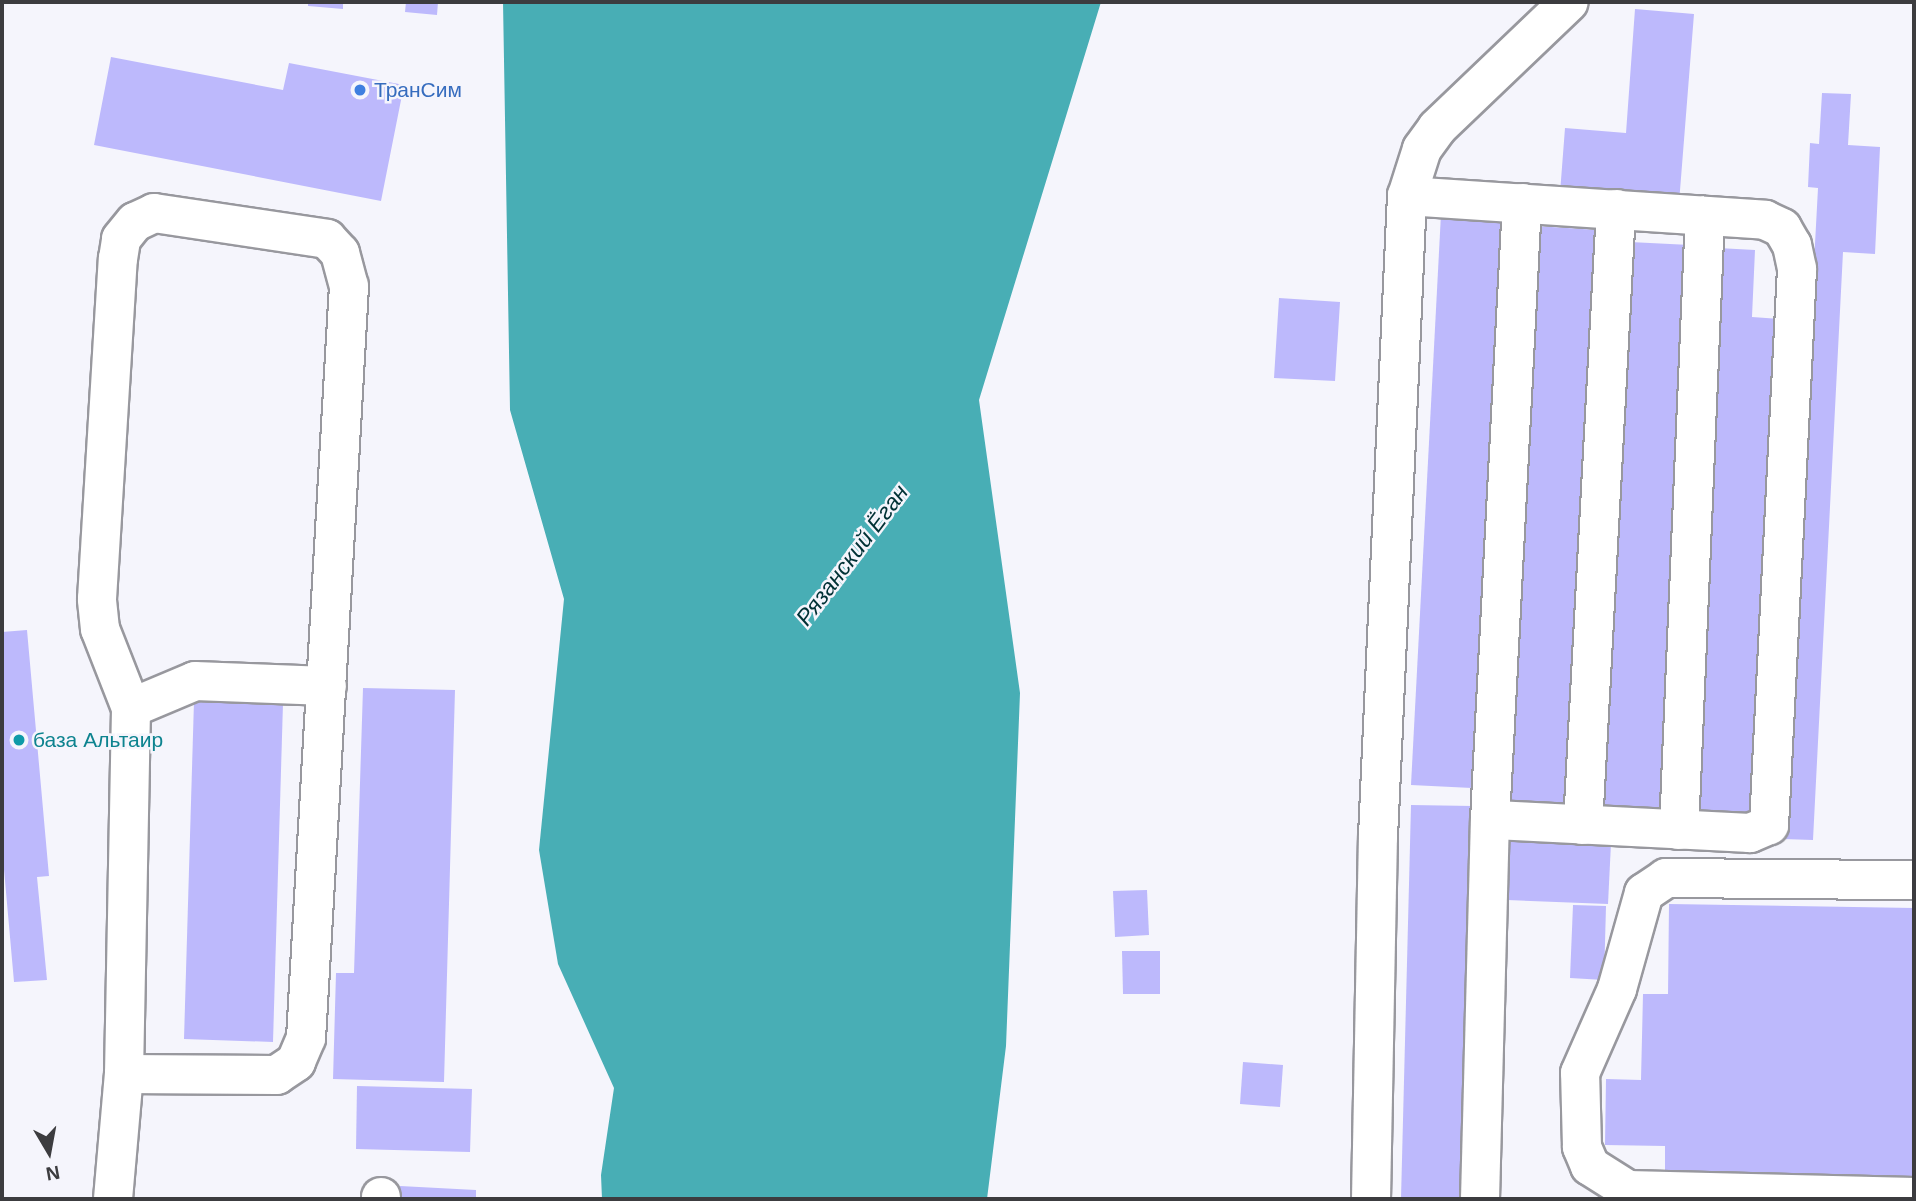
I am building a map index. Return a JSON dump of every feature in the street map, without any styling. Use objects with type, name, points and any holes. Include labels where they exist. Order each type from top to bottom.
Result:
[{"type":"street","points":[[1371,1199],[1378,837],[1407,196],[1422,149],[1437,128],[1569,2]]},
{"type":"street","points":[[1407,196],[1765,220],[1782,228],[1792,244],[1797,269],[1772,814],[1762,832],[1490,820]]},
{"type":"street","points":[[1480,1199],[1490,820],[1522,203]]},
{"type":"street","points":[[1583,825],[1616,209]]},
{"type":"street","points":[[113,1199],[124,1074],[131,708],[100,629],[97,599],[118,259],[121,239],[135,222],[154,213],[327,239],[347,269],[327,686],[306,1038],[296,1062],[277,1075],[249,1077],[124,1074]]},
{"type":"street","points":[[1679,830],[1705,216]]},
{"type":"street","points":[[131,708],[176,685],[195,681],[327,686]]},
{"type":"street","points":[[1914,880],[1666,878],[1644,893],[1617,989],[1580,1073],[1581,1147],[1590,1166],[1628,1195],[1914,1197]]},
{"type":"water","name":"Рязанский Ёган","points":[[503,2],[1101,2],[979,400],[1020,693],[1006,1046],[987,1199],[602,1199],[601,1175],[614,1088],[558,964],[539,850],[564,599],[510,410]]},
{"type":"building","points":[[308,2],[343,2],[343,9],[308,6]]},
{"type":"building","points":[[406,2],[438,2],[437,15],[405,12]]},
{"type":"building","points":[[1635,9],[1694,14],[1679,203],[1560,193],[1565,128],[1626,133]]},
{"type":"building","points":[[111,57],[283,90],[289,63],[404,85],[381,201],[94,145]]},
{"type":"building","points":[[1822,93],[1851,94],[1848,145],[1880,147],[1875,254],[1843,252],[1813,840],[1783,839],[1818,188],[1808,187],[1810,143],[1819,144]]},
{"type":"building","points":[[1441,214],[1502,218],[1472,788],[1411,785]]},
{"type":"building","points":[[1536,226],[1598,230],[1565,805],[1504,802]]},
{"type":"building","points":[[1630,242],[1690,245],[1660,810],[1601,807]]},
{"type":"building","points":[[1718,248],[1755,250],[1752,317],[1780,319],[1759,814],[1696,812]]},
{"type":"building","points":[[1279,298],[1340,302],[1335,381],[1274,378]]},
{"type":"building","name":"база Альтаир","points":[[27,630],[49,876],[37,877],[47,980],[14,982],[2,847],[2,632]]},
{"type":"building","points":[[363,688],[455,690],[444,1082],[333,1079],[336,973],[354,973]]},
{"type":"building","points":[[194,701],[283,703],[273,1042],[184,1039]]},
{"type":"building","points":[[1411,805],[1473,806],[1463,1199],[1401,1199]]},
{"type":"building","points":[[1509,838],[1611,843],[1608,904],[1507,900]]},
{"type":"building","points":[[1147,890],[1149,935],[1115,937],[1113,891]]},
{"type":"building","points":[[1669,904],[1914,908],[1914,1179],[1665,1174],[1665,1146],[1605,1145],[1606,1079],[1641,1080],[1643,994],[1668,994]]},
{"type":"building","points":[[1573,905],[1606,906],[1604,980],[1570,978]]},
{"type":"building","points":[[1122,951],[1160,951],[1160,994],[1123,994]]},
{"type":"building","points":[[1243,1062],[1283,1065],[1280,1107],[1240,1104]]},
{"type":"building","points":[[357,1086],[472,1089],[470,1152],[356,1149]]},
{"type":"building","points":[[400,1186],[476,1190],[476,1199],[400,1199]]},
{"type":"place","name":"ТранСим","points":[[360,90]]},
{"type":"place","name":"база Альтаир","points":[[19,740]]}]
